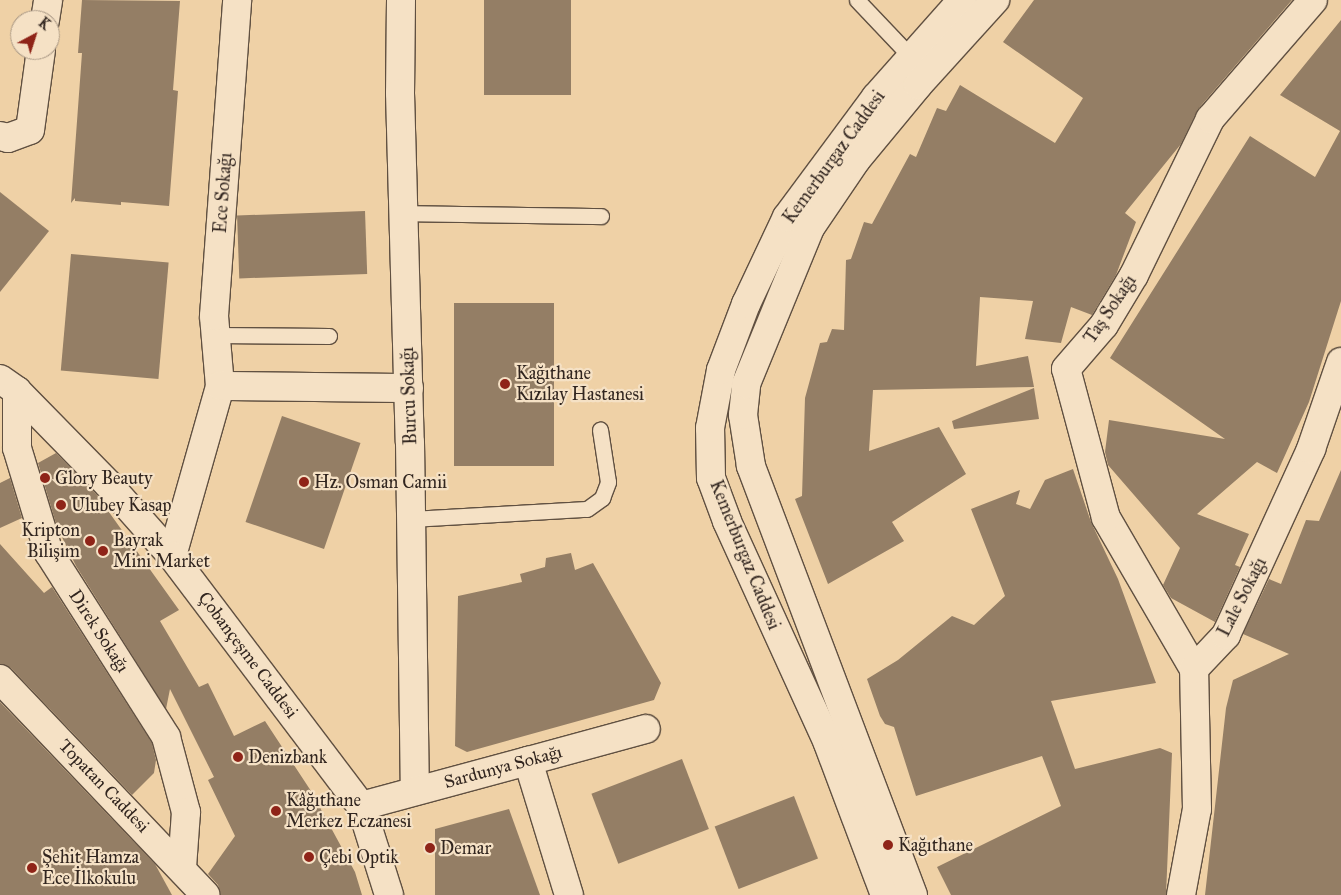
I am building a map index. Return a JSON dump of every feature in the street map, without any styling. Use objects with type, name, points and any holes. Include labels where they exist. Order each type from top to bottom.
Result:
[{"type":"street","name":"Ece Sokağı","points":[[172,556],[220,386],[215,335],[237,0]]},
{"type":"street","name":"Burcu Sokağı","points":[[401,0],[415,791]]},
{"type":"street","name":"Kemerburgaz Caddesi","points":[[885,895],[828,743],[727,522],[712,478],[710,428],[721,370],[746,304],[787,218],[876,97],[962,0]]},
{"type":"street","name":"Kemerburgaz Caddesi","points":[[913,895],[752,466],[743,415],[750,375],[810,228],[856,160],[918,85],[995,0]]},
{"type":"street","name":"Taş Sokağı","points":[[1194,669],[1106,518],[1066,369],[1104,325],[1134,274],[1210,120],[1313,0]]},
{"type":"street","points":[[0,136],[8,138],[30,130],[40,60]]},
{"type":"street","name":"Lale Sokağı","points":[[1194,669],[1226,635],[1311,449],[1341,362]]},
{"type":"street","name":"Çobançeşme Caddesi","points":[[8,385],[108,484],[172,556],[361,806],[389,895]]},
{"type":"street","name":"Direk Sokağı","points":[[8,385],[17,448],[49,553],[166,737],[186,812],[194,885]]},
{"type":"street","points":[[220,386],[408,388]]},
{"type":"street","points":[[1181,895],[1197,809],[1194,669]]},
{"type":"street","name":"Topatan Caddesi","points":[[0,679],[194,885]]},
{"type":"street","name":"Sardunya Sokağı","points":[[361,806],[646,729]]},
{"type":"street","points":[[528,761],[569,895]]},
{"type":"lane","points":[[857,0],[911,57]]},
{"type":"lane","points":[[404,213],[601,216]]},
{"type":"lane","points":[[215,335],[328,336]]},
{"type":"lane","points":[[411,519],[587,508],[602,498],[608,482],[600,430]]},
{"type":"building","points":[[82,0],[180,1],[173,90],[178,91],[169,206],[121,202],[121,205],[75,201],[75,198],[71,203],[82,53],[78,53]]},
{"type":"building","points":[[484,0],[571,0],[571,95],[484,95]]},
{"type":"building","points":[[1034,0],[1292,0],[1198,109],[1181,144],[1125,213],[1136,222],[1116,275],[1092,315],[1071,307],[1061,343],[1025,339],[1033,301],[980,297],[976,366],[1028,356],[1034,387],[873,390],[869,451],[939,427],[966,474],[892,522],[904,541],[828,584],[795,499],[802,496],[805,398],[820,343],[827,342],[832,329],[844,330],[846,260],[851,259],[864,222],[872,224],[910,154],[916,157],[937,108],[946,111],[960,85],[1055,143],[1083,98],[1003,42]]},
{"type":"building","points":[[1341,20],[1341,301],[1309,402],[1277,473],[1257,462],[1197,514],[1249,534],[1235,565],[1240,567],[1215,622],[1171,598],[1163,585],[1180,548],[1108,465],[1105,452],[1109,420],[1225,439],[1110,358],[1250,136],[1315,177],[1340,131],[1280,95]]},
{"type":"building","points":[[0,192],[49,231],[0,292]]},
{"type":"building","points":[[365,211],[367,274],[239,278],[237,215]]},
{"type":"building","points":[[71,254],[169,263],[158,379],[61,371]]},
{"type":"building","name":"Kağıthane Kızılay Hastanesi","points":[[454,303],[554,303],[554,466],[454,466]]},
{"type":"building","points":[[1034,388],[1039,419],[954,429],[952,421]]},
{"type":"building","name":"Hz. Osman Camii","points":[[282,416],[360,443],[324,549],[246,522]]},
{"type":"building","points":[[56,453],[96,494],[179,610],[160,621],[199,687],[208,683],[234,736],[265,721],[311,791],[355,872],[362,895],[221,895],[218,885],[208,874],[235,836],[208,780],[214,777],[170,689],[166,709],[76,566],[57,527],[38,463]]},
{"type":"building","points":[[1073,469],[1091,522],[1118,579],[1156,683],[1051,701],[1075,769],[1160,748],[1172,753],[1166,895],[951,895],[937,867],[1061,806],[1042,756],[916,796],[894,727],[885,724],[880,716],[867,679],[898,660],[952,616],[974,625],[1005,596],[971,509],[1020,490],[1016,504],[1030,509],[1045,480]]},
{"type":"building","points":[[1341,470],[1341,895],[1205,895],[1226,708],[1233,680],[1289,654],[1243,634],[1269,579],[1281,584],[1306,520],[1319,521]]},
{"type":"building","points":[[10,478],[22,518],[0,528],[0,483]]},
{"type":"building","points":[[0,544],[44,593],[52,587],[152,743],[156,760],[154,773],[132,795],[11,668],[0,664]]},
{"type":"building","points":[[571,553],[575,570],[593,563],[661,683],[654,700],[467,752],[455,746],[458,596],[522,582],[520,574],[545,567],[546,558]]},
{"type":"building","points":[[0,702],[155,864],[172,895],[0,895]]},
{"type":"building","points":[[682,759],[709,829],[618,864],[591,794]]},
{"type":"building","points":[[794,796],[818,859],[739,889],[715,826]]},
{"type":"building","points":[[509,809],[540,895],[435,895],[435,829]]},
{"type":"place","name":"Kağıthane Kızılay Hastanesi","points":[[505,384]]},
{"type":"place","name":"Glory Beauty","points":[[45,478]]},
{"type":"place","name":"Hz. Osman Camii","points":[[304,482]]},
{"type":"place","name":"Ulubey Kasap","points":[[61,505]]},
{"type":"place","name":"Kripton Bilişim","points":[[90,541]]},
{"type":"place","name":"Bayrak Mini Market","points":[[103,551]]},
{"type":"place","name":"Denizbank","points":[[238,757]]},
{"type":"place","name":"Kâğıthane Merkez Eczanesi","points":[[276,811]]},
{"type":"place","name":"Kağıthane","points":[[888,845]]},
{"type":"place","name":"Demar","points":[[430,848]]},
{"type":"place","name":"Çebi Optik","points":[[309,857]]},
{"type":"place","name":"Şehit Hamza Ece İlkokulu","points":[[32,868]]}]
